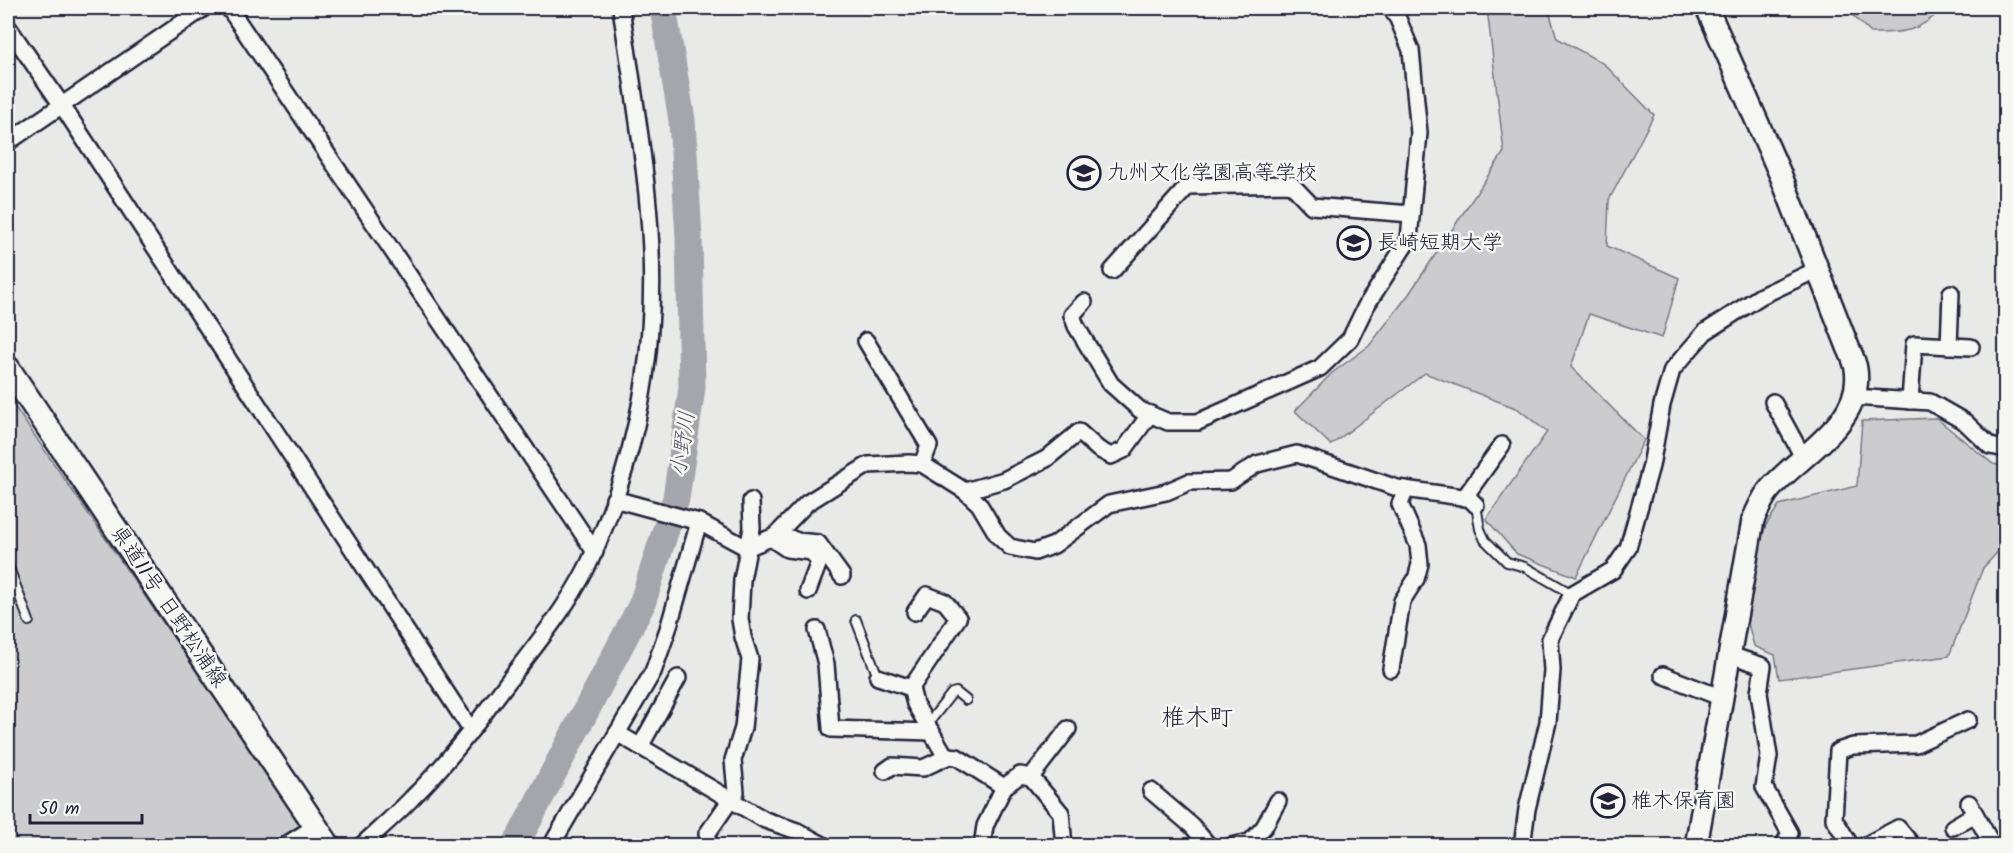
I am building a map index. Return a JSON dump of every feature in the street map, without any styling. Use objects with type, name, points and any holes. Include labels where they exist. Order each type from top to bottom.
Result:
[{"type":"main road","name":"県道11号 日野松浦線","points":[[8,368],[308,831],[329,846]]},
{"type":"street","points":[[8,141],[204,8]]},
{"type":"street","points":[[229,8],[595,552]]},
{"type":"street","points":[[361,846],[413,797],[471,730],[560,614],[595,552],[619,500],[642,392],[650,328],[648,220],[644,168],[621,8]]},
{"type":"street","points":[[1084,302],[1072,315],[1076,326],[1111,384],[1140,410],[1168,422],[1198,422],[1320,368],[1350,339],[1366,306],[1409,239],[1419,133],[1411,50],[1395,13],[1382,8]]},
{"type":"street","points":[[1696,846],[1753,520],[1769,489],[1838,424],[1849,410],[1856,389],[1856,369],[1781,176],[1707,8]]},
{"type":"street","points":[[8,27],[61,104],[471,730]]},
{"type":"street","points":[[1112,271],[1188,186],[1291,184],[1312,206],[1411,214]]},
{"type":"street","points":[[1522,846],[1527,810],[1548,722],[1552,670],[1550,639],[1572,594],[1613,570],[1628,548],[1651,466],[1662,405],[1672,370],[1705,332],[1761,296],[1816,270]]},
{"type":"street","points":[[1949,346],[1950,293]]},
{"type":"street","points":[[866,341],[929,446],[922,464]]},
{"type":"street","points":[[1910,401],[1914,344],[1971,347]]},
{"type":"street","points":[[1853,397],[1930,402],[1965,422],[1990,446],[2006,449]]},
{"type":"street","points":[[1773,402],[1803,457]]},
{"type":"street","points":[[965,491],[1004,480],[1046,459],[1079,432],[1098,449],[1112,456],[1124,450],[1150,414]]},
{"type":"street","points":[[747,548],[775,536],[807,503],[868,465],[922,464],[965,491],[979,504],[998,536],[1010,547],[1035,552],[1054,545],[1109,504],[1166,492],[1189,482],[1231,481],[1257,464],[1297,454],[1406,489],[1470,501],[1502,445]]},
{"type":"street","points":[[1391,669],[1402,601],[1416,579],[1420,564],[1418,545],[1400,504],[1406,489]]},
{"type":"street","points":[[619,500],[696,522],[747,548]]},
{"type":"street","points":[[709,846],[707,834],[736,792],[733,760],[743,728],[750,659],[740,619],[742,580],[752,528],[752,501]]},
{"type":"street","points":[[551,846],[653,672],[669,629],[696,522]]},
{"type":"street","points":[[775,536],[818,543],[842,576]]},
{"type":"street","points":[[775,536],[787,549],[812,552],[819,562],[808,591]]},
{"type":"street","points":[[915,612],[927,595],[945,602],[958,618],[911,688],[915,704],[946,757]]},
{"type":"street","points":[[817,630],[826,664],[831,729],[929,729]]},
{"type":"street","points":[[1730,655],[1764,666],[1759,693],[1769,756],[1764,787],[1790,833],[1783,846]]},
{"type":"street","points":[[1663,675],[1722,698]]},
{"type":"street","points":[[878,677],[911,688]]},
{"type":"street","points":[[640,747],[678,678]]},
{"type":"street","points":[[1851,846],[1834,819],[1838,751],[1853,746],[1916,744],[1968,720]]},
{"type":"street","points":[[1031,777],[1068,729]]},
{"type":"street","points":[[617,733],[765,820],[797,831],[825,846]]},
{"type":"street","points":[[885,771],[891,766],[923,768],[946,757],[957,757],[1004,787]]},
{"type":"street","points":[[982,846],[985,826],[1004,787],[1020,775],[1031,777],[1061,813],[1064,846]]},
{"type":"street","points":[[1150,791],[1191,826],[1209,846]]},
{"type":"street","points":[[1231,846],[1250,842],[1264,827],[1278,801]]},
{"type":"street","points":[[1953,827],[1972,809],[1993,846]]},
{"type":"street","points":[[1864,846],[1898,828],[1913,846]]},
{"type":"street","points":[[284,846],[308,831]]},
{"type":"lane","points":[[1470,501],[1485,540],[1507,562],[1525,567],[1572,594]]},
{"type":"lane","points":[[8,565],[29,621]]},
{"type":"lane","points":[[856,620],[878,677]]},
{"type":"lane","points":[[929,729],[952,693],[966,700]]},
{"type":"shaded area","points":[[1487,8],[1548,8],[1557,38],[1604,64],[1654,115],[1609,200],[1607,246],[1679,278],[1662,338],[1589,314],[1571,367],[1644,440],[1576,577],[1517,554],[1486,519],[1547,432],[1518,409],[1425,373],[1331,445],[1295,411],[1332,373],[1369,346],[1409,294],[1504,152]]},
{"type":"shaded area","points":[[1845,8],[1943,8],[1927,22],[1911,29],[1871,33]]},
{"type":"shaded area","points":[[8,397],[316,845],[8,845]]},
{"type":"shaded area","points":[[1936,418],[1993,464],[2005,466],[2005,544],[1983,568],[1949,656],[1779,679],[1775,655],[1754,646],[1741,597],[1766,525],[1779,505],[1857,486],[1862,421]]},
{"type":"waterway","name":"小野川","points":[[515,846],[642,604],[676,498],[692,388],[689,238],[682,120],[663,8]]},
{"type":"place","name":"九州文化学園高等学校","points":[[1084,173]]},
{"type":"place","name":"長崎短期大学","points":[[1354,243]]},
{"type":"place","name":"椎木保育園","points":[[1608,801]]},
{"type":"district","name":"椎木町","points":[[1197,718]]}]
